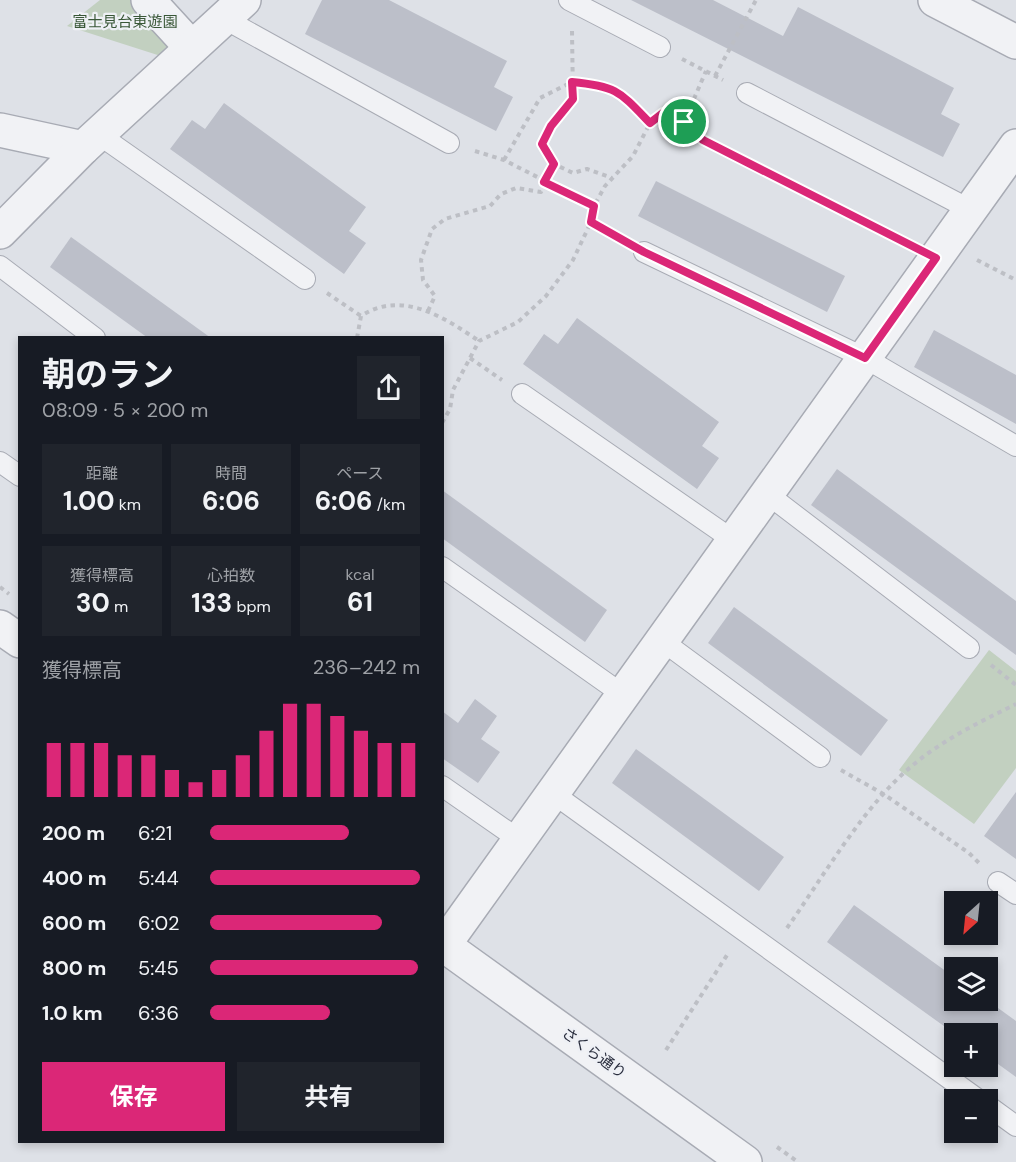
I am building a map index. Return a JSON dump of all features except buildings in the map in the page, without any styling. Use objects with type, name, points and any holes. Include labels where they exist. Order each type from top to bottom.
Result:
[{"type":"street","points":[[148,0],[191,46]]},
{"type":"street","points":[[935,0],[1016,42]]},
{"type":"street","points":[[0,232],[90,141],[233,9]]},
{"type":"street","points":[[0,130],[90,141]]},
{"type":"street","points":[[444,944],[1016,146]]},
{"type":"street","points":[[0,627],[18,640]]},
{"type":"street","name":"さくら通り","points":[[444,946],[745,1162]]},
{"type":"lane","points":[[571,1],[660,47]]},
{"type":"lane","points":[[233,9],[449,143]]},
{"type":"lane","points":[[747,93],[971,210]]},
{"type":"lane","points":[[90,141],[305,279]]},
{"type":"lane","points":[[644,252],[865,358],[1016,446]]},
{"type":"lane","points":[[0,266],[92,336]]},
{"type":"lane","points":[[522,394],[733,540]]},
{"type":"lane","points":[[0,462],[18,475]]},
{"type":"lane","points":[[766,493],[969,648]]},
{"type":"lane","points":[[444,568],[622,694]]},
{"type":"lane","points":[[661,640],[820,758]]},
{"type":"lane","points":[[444,787],[518,839]]},
{"type":"lane","points":[[551,792],[772,948],[964,1089]]},
{"type":"lane","points":[[998,882],[1016,894]]},
{"type":"lane","points":[[998,1113],[1016,1126]]},
{"type":"path","points":[[715,76],[756,0]]},
{"type":"path","points":[[571,1],[573,99],[551,126],[542,144],[554,164],[573,173],[587,169],[612,178]]},
{"type":"path","points":[[660,47],[747,93]]},
{"type":"path","points":[[684,122],[706,71]]},
{"type":"path","points":[[504,160],[540,98],[572,82],[602,84],[621,94],[650,123]]},
{"type":"path","points":[[444,420],[450,409],[453,390],[479,341],[518,322],[546,296],[573,260],[591,222],[594,206],[612,178],[633,156],[650,123],[663,113],[684,122],[703,140],[941,251],[1016,280]]},
{"type":"path","points":[[449,143],[504,160],[594,206]]},
{"type":"path","points":[[428,311],[435,296],[423,280],[421,260],[432,229],[445,219],[490,206],[501,194],[516,188],[541,192],[554,164]]},
{"type":"path","points":[[591,222],[644,252]]},
{"type":"path","points":[[305,279],[361,316]]},
{"type":"path","points":[[357,336],[361,316],[374,308],[402,305],[428,311],[451,320],[479,341]]},
{"type":"path","points":[[470,358],[522,394]]},
{"type":"path","points":[[969,648],[1016,685]]},
{"type":"path","points":[[772,948],[872,808],[913,765],[963,730],[1016,704]]},
{"type":"path","points":[[820,758],[885,795],[969,853],[998,882]]},
{"type":"path","points":[[666,1050],[745,929]]},
{"type":"green space","name":"富士見台東遊園","points":[[100,0],[135,0],[169,36],[167,58],[67,26]]},
{"type":"green space","points":[[989,650],[1016,671],[1016,768],[974,824],[899,770]]},
{"type":"route","points":[[572,82],[602,84],[621,94],[650,123],[663,113],[684,122],[703,140],[936,258],[865,358],[644,252],[591,222],[594,206],[544,182],[554,164],[547,156],[542,144],[551,126],[573,99],[572,82]]}]
